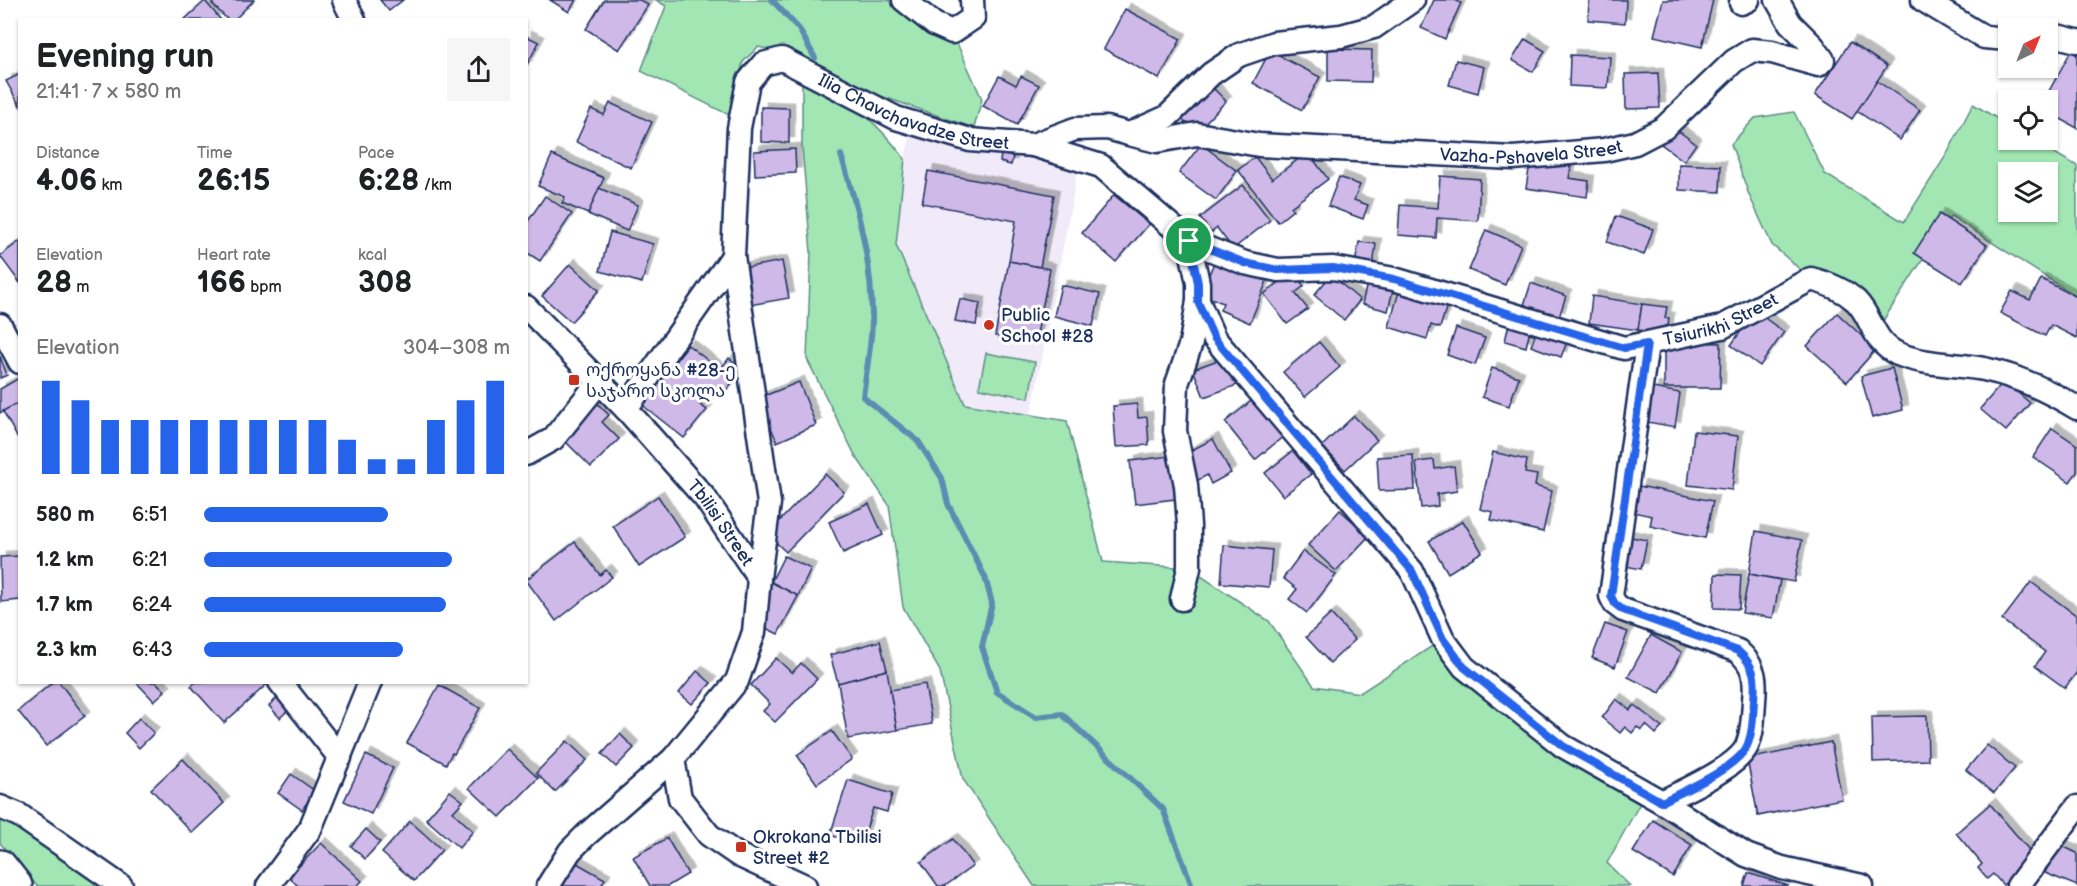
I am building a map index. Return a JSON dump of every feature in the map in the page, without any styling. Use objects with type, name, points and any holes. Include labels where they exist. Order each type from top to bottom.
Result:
[{"type":"main road","points":[[0,867],[15,886]]},
{"type":"street","points":[[344,0],[353,18]]},
{"type":"street","points":[[904,0],[934,24],[952,32],[973,18],[972,0]]},
{"type":"street","points":[[1129,134],[1167,117],[1210,74],[1239,55],[1274,43],[1341,36],[1374,27],[1413,0]]},
{"type":"street","name":"Vazha-Pshavela Street","points":[[1129,134],[1157,141],[1197,134],[1259,145],[1513,158],[1604,150],[1635,142],[1664,128],[1734,61],[1752,50],[1772,52],[1818,65],[1823,60],[1813,46],[1790,23],[1777,0]]},
{"type":"street","points":[[1923,0],[1984,37],[1998,38]]},
{"type":"street","points":[[2058,36],[2077,41]]},
{"type":"street","name":"Ilia Chavchavadze Street","points":[[759,578],[769,503],[733,256],[739,128],[748,82],[763,64],[782,59],[896,118],[970,140],[1033,145],[1075,129],[1107,128],[1129,134]]},
{"type":"street","name":"Tsiurikhi Street","points":[[1033,145],[1101,166],[1189,241],[1245,263],[1278,270],[1333,268],[1394,279],[1624,348],[1722,327],[1811,279],[1829,283],[1855,301],[1881,342],[1898,354],[1955,367],[1983,369],[2038,385],[2077,408]]},
{"type":"street","points":[[1182,599],[1189,568],[1189,525],[1186,485],[1175,431],[1177,384],[1191,343],[1198,302],[1198,283],[1189,241]]},
{"type":"street","points":[[626,409],[733,256]]},
{"type":"street","points":[[1198,302],[1214,338],[1412,571],[1443,639],[1464,667],[1563,746],[1662,802],[1746,855],[1782,868],[1862,886]]},
{"type":"street","name":"Tbilisi Street","points":[[528,309],[626,409],[705,498],[759,578],[754,632],[737,681],[673,759],[570,851],[548,886]]},
{"type":"street","points":[[0,325],[18,358]]},
{"type":"street","points":[[1647,344],[1611,596],[1615,604],[1623,610],[1738,651],[1749,661],[1756,677],[1752,732],[1746,749],[1732,763],[1662,802]]},
{"type":"street","points":[[528,453],[553,439],[599,382]]},
{"type":"street","points":[[282,684],[340,758]]},
{"type":"street","points":[[268,886],[310,829],[369,684]]},
{"type":"street","points":[[673,759],[680,798],[709,836],[738,855],[805,886]]},
{"type":"street","points":[[0,807],[19,814],[121,886]]},
{"type":"street","points":[[2018,886],[2077,807]]},
{"type":"shaded area","name":"Public School #28","points":[[911,132],[1022,156],[1079,163],[1031,415],[965,404],[896,245],[905,159]]},
{"type":"green space","points":[[656,0],[887,0],[908,6],[952,32],[982,99],[974,128],[878,95],[792,54],[758,47],[743,62],[731,116],[641,71],[666,6]]},
{"type":"green space","points":[[802,76],[859,110],[905,159],[896,245],[965,404],[1067,421],[1103,562],[1189,568],[1269,621],[1314,686],[1360,693],[1443,639],[1464,667],[1645,794],[1607,863],[1630,886],[1034,886],[963,779],[940,671],[903,607],[889,505],[855,455],[807,359],[811,252],[802,147]]},
{"type":"green space","points":[[1973,104],[1998,119],[1998,150],[2049,150],[2077,166],[2077,297],[1951,216],[1875,333],[1861,309],[1811,279],[1772,245],[1749,195],[1731,144],[1755,118],[1794,112],[1825,174],[1904,222],[1947,154]]},
{"type":"green space","points":[[986,353],[1035,362],[1029,398],[979,388]]},
{"type":"green space","points":[[0,816],[102,886],[37,886],[0,843]]},
{"type":"building","points":[[216,0],[254,0],[236,18],[226,18],[212,4]]},
{"type":"building","points":[[380,0],[403,0],[389,11]]},
{"type":"building","points":[[550,0],[576,0],[569,12]]},
{"type":"building","points":[[604,0],[640,0],[648,5],[619,50],[586,29]]},
{"type":"building","points":[[1434,0],[1455,0],[1461,3],[1445,39],[1421,28]]},
{"type":"building","points":[[1589,0],[1626,0],[1625,23],[1588,20]]},
{"type":"building","points":[[1663,0],[1713,0],[1702,47],[1654,36]]},
{"type":"building","points":[[205,1],[219,18],[186,18]]},
{"type":"building","points":[[1125,9],[1181,39],[1159,79],[1104,49]]},
{"type":"building","points":[[528,37],[539,42],[528,63]]},
{"type":"building","points":[[1525,39],[1545,51],[1533,72],[1512,60]]},
{"type":"building","points":[[1850,42],[1887,66],[1852,119],[1815,95]]},
{"type":"building","points":[[1328,49],[1372,50],[1371,82],[1328,81]]},
{"type":"building","points":[[1270,51],[1320,77],[1302,110],[1253,83]]},
{"type":"building","points":[[2071,51],[2077,55],[2077,128],[2058,118],[2058,90],[2050,90]]},
{"type":"building","points":[[1570,55],[1610,57],[1608,88],[1569,86]]},
{"type":"building","points":[[1456,60],[1484,67],[1478,93],[1449,85]]},
{"type":"building","points":[[1658,73],[1660,108],[1626,109],[1625,74]]},
{"type":"building","points":[[18,75],[18,102],[6,81]]},
{"type":"building","points":[[999,76],[1016,85],[1021,76],[1039,85],[1017,125],[983,106]]},
{"type":"building","points":[[1877,81],[1920,110],[1900,140],[1857,111]]},
{"type":"building","points":[[1210,85],[1226,101],[1196,132],[1179,117]]},
{"type":"building","points":[[610,103],[652,122],[631,168],[576,142],[591,109],[604,115]]},
{"type":"building","points":[[761,107],[789,108],[789,143],[761,142]]},
{"type":"building","points":[[1673,127],[1696,144],[1684,161],[1661,144]]},
{"type":"building","points":[[1201,144],[1237,171],[1216,200],[1179,173]]},
{"type":"building","points":[[795,149],[796,173],[755,175],[754,151]]},
{"type":"building","points":[[1308,152],[1328,179],[1291,207],[1293,210],[1278,222],[1238,170],[1255,157],[1272,179]]},
{"type":"building","points":[[1001,154],[1013,157],[1011,165],[1000,162]]},
{"type":"building","points":[[552,155],[604,178],[588,214],[562,203],[565,197],[538,186]]},
{"type":"building","points":[[1531,157],[1571,167],[1569,178],[1589,181],[1587,197],[1526,188]]},
{"type":"building","points":[[1679,164],[1721,166],[1720,192],[1679,190]]},
{"type":"building","points":[[928,171],[1054,195],[1040,267],[1009,261],[1016,221],[922,203]]},
{"type":"building","points":[[1440,176],[1480,179],[1478,221],[1437,218],[1436,238],[1398,235],[1400,205],[1438,208]]},
{"type":"building","points":[[1339,177],[1360,185],[1354,200],[1368,205],[1363,219],[1328,206]]},
{"type":"building","points":[[1243,185],[1270,220],[1233,249],[1217,228],[1211,233],[1200,218]]},
{"type":"building","points":[[599,188],[638,205],[627,231],[588,214]]},
{"type":"building","points":[[1114,195],[1149,224],[1116,262],[1082,233]]},
{"type":"building","points":[[545,196],[572,214],[540,261],[528,253],[528,221]]},
{"type":"building","points":[[1939,214],[1987,245],[1962,283],[1914,253]]},
{"type":"building","points":[[1616,216],[1653,229],[1644,255],[1607,242]]},
{"type":"building","points":[[1486,230],[1521,245],[1505,285],[1469,270]]},
{"type":"building","points":[[610,232],[653,244],[642,283],[600,271]]},
{"type":"building","points":[[18,242],[18,280],[0,256]]},
{"type":"building","points":[[1359,242],[1376,244],[1373,267],[1355,264]]},
{"type":"building","points":[[1215,260],[1267,281],[1250,323],[1220,310],[1223,303],[1201,294]]},
{"type":"building","points":[[782,261],[789,298],[744,306],[738,269]]},
{"type":"building","points":[[1009,261],[1050,269],[1035,344],[995,336]]},
{"type":"building","points":[[570,264],[599,290],[571,322],[542,296]]},
{"type":"building","points":[[1293,272],[1304,286],[1295,293],[1308,309],[1287,324],[1264,294]]},
{"type":"building","points":[[1331,275],[1360,300],[1344,320],[1314,295]]},
{"type":"building","points":[[2041,279],[2077,297],[2077,338],[2051,325],[2045,336],[2000,313],[2012,291],[2030,300]]},
{"type":"building","points":[[1367,283],[1393,290],[1388,311],[1362,304]]},
{"type":"building","points":[[1531,283],[1566,296],[1559,317],[1524,305]]},
{"type":"building","points":[[1061,285],[1100,294],[1093,326],[1054,316]]},
{"type":"building","points":[[1399,291],[1447,305],[1440,328],[1431,325],[1427,339],[1389,327]]},
{"type":"building","points":[[1592,296],[1642,304],[1638,330],[1589,323]]},
{"type":"building","points":[[960,299],[980,303],[976,325],[955,321]]},
{"type":"building","points":[[1642,304],[1667,307],[1665,318],[1669,318],[1667,334],[1638,330]]},
{"type":"building","points":[[1755,311],[1784,332],[1760,366],[1731,345]]},
{"type":"building","points":[[1837,313],[1876,349],[1847,382],[1807,346]]},
{"type":"building","points":[[1509,324],[1530,330],[1526,347],[1505,341]]},
{"type":"building","points":[[1456,328],[1485,338],[1475,365],[1447,355]]},
{"type":"building","points":[[1537,330],[1567,342],[1561,357],[1531,346]]},
{"type":"building","points":[[1319,342],[1340,367],[1305,397],[1283,372]]},
{"type":"building","points":[[1664,342],[1721,343],[1720,388],[1664,388]]},
{"type":"building","points":[[688,345],[720,370],[729,358],[743,369],[724,393],[714,385],[699,404],[707,410],[684,438],[641,404]]},
{"type":"building","points":[[0,356],[7,375],[0,378]]},
{"type":"building","points":[[1221,359],[1240,384],[1204,397],[1193,369]]},
{"type":"building","points":[[1492,368],[1519,377],[1509,406],[1482,397]]},
{"type":"building","points":[[1892,368],[1903,410],[1872,418],[1861,376]]},
{"type":"building","points":[[18,379],[18,403],[0,413],[0,389]]},
{"type":"building","points":[[2004,381],[2030,403],[2006,431],[1980,409]]},
{"type":"building","points":[[799,382],[816,425],[777,442],[759,398]]},
{"type":"building","points":[[1653,388],[1680,393],[1675,427],[1647,422]]},
{"type":"building","points":[[1255,398],[1285,435],[1255,460],[1225,422]]},
{"type":"building","points":[[595,401],[609,415],[602,422],[619,439],[591,467],[560,436]]},
{"type":"building","points":[[18,403],[18,437],[17,437],[3,411]]},
{"type":"building","points":[[1137,404],[1138,418],[1147,417],[1149,445],[1116,447],[1113,406]]},
{"type":"building","points":[[1354,416],[1377,440],[1345,470],[1322,446]]},
{"type":"building","points":[[2052,428],[2077,445],[2077,472],[2070,482],[2033,457]]},
{"type":"building","points":[[1694,431],[1738,436],[1732,490],[1688,485]]},
{"type":"building","points":[[1213,439],[1231,473],[1211,484],[1207,475],[1195,482],[1182,455]]},
{"type":"building","points":[[1293,451],[1311,474],[1283,496],[1265,473]]},
{"type":"building","points":[[1493,452],[1527,460],[1525,473],[1537,475],[1535,486],[1552,491],[1543,532],[1491,520],[1493,512],[1480,509]]},
{"type":"building","points":[[1413,455],[1415,490],[1379,491],[1377,457]]},
{"type":"building","points":[[1170,456],[1175,499],[1135,504],[1130,461]]},
{"type":"building","points":[[1434,460],[1435,469],[1454,466],[1457,491],[1437,494],[1438,506],[1421,508],[1416,462]]},
{"type":"building","points":[[825,474],[844,492],[786,552],[767,534]]},
{"type":"building","points":[[1639,486],[1713,501],[1705,538],[1650,526],[1652,516],[1633,512]]},
{"type":"building","points":[[658,496],[685,537],[639,567],[613,526]]},
{"type":"building","points":[[869,504],[883,535],[843,553],[829,522]]},
{"type":"building","points":[[1340,510],[1369,536],[1336,571],[1308,545]]},
{"type":"building","points":[[1463,521],[1482,552],[1448,573],[1429,541]]},
{"type":"building","points":[[1756,531],[1802,540],[1794,582],[1749,574]]},
{"type":"building","points":[[1626,536],[1647,540],[1641,569],[1620,565]]},
{"type":"building","points":[[575,542],[600,575],[606,570],[612,577],[556,621],[528,583],[528,578]]},
{"type":"building","points":[[1224,545],[1272,550],[1269,587],[1221,583]]},
{"type":"building","points":[[1303,551],[1336,575],[1307,613],[1289,599],[1297,589],[1283,578]]},
{"type":"building","points":[[18,556],[18,600],[1,602],[0,557]]},
{"type":"building","points":[[784,556],[811,569],[798,596],[771,582]]},
{"type":"building","points":[[1715,574],[1741,575],[1739,609],[1714,608]]},
{"type":"building","points":[[1749,574],[1780,580],[1773,618],[1742,613]]},
{"type":"building","points":[[771,582],[798,596],[778,634],[762,626],[759,611]]},
{"type":"building","points":[[2031,582],[2077,616],[2077,672],[2065,688],[2035,666],[2045,652],[2002,620]]},
{"type":"building","points":[[1331,614],[1355,640],[1330,663],[1306,637]]},
{"type":"building","points":[[1605,624],[1628,632],[1615,667],[1592,658]]},
{"type":"building","points":[[1651,635],[1682,652],[1660,693],[1628,677]]},
{"type":"building","points":[[880,641],[887,670],[838,683],[830,655]]},
{"type":"building","points":[[776,658],[792,673],[801,663],[817,679],[775,722],[763,711],[770,704],[751,685]]},
{"type":"building","points":[[887,670],[897,730],[848,739],[838,683]]},
{"type":"building","points":[[697,671],[711,683],[692,704],[679,693]]},
{"type":"building","points":[[51,684],[61,684],[85,716],[46,746],[18,711]]},
{"type":"building","points":[[138,684],[158,684],[165,691],[154,701]]},
{"type":"building","points":[[194,684],[266,685],[224,723],[191,686]]},
{"type":"building","points":[[925,684],[932,724],[897,730],[890,690]]},
{"type":"building","points":[[439,685],[480,708],[446,764],[407,743]]},
{"type":"building","points":[[279,696],[290,708],[280,718],[269,706]]},
{"type":"building","points":[[1616,699],[1630,710],[1634,705],[1662,727],[1656,734],[1646,725],[1642,730],[1637,727],[1632,733],[1625,727],[1620,733],[1602,718]]},
{"type":"building","points":[[1927,716],[1928,760],[1873,762],[1872,717]]},
{"type":"building","points":[[139,718],[154,733],[139,748],[125,733]]},
{"type":"building","points":[[832,731],[852,759],[817,784],[797,755]]},
{"type":"building","points":[[620,734],[634,748],[616,767],[602,754]]},
{"type":"building","points":[[567,741],[587,760],[555,792],[536,773]]},
{"type":"building","points":[[1831,742],[1842,799],[1758,816],[1747,759]]},
{"type":"building","points":[[1987,745],[2015,768],[1994,793],[1966,770]]},
{"type":"building","points":[[507,749],[538,778],[500,817],[469,788]]},
{"type":"building","points":[[366,755],[393,768],[371,814],[344,801]]},
{"type":"building","points":[[183,759],[224,803],[192,833],[151,789]]},
{"type":"building","points":[[291,774],[315,791],[302,810],[278,793]]},
{"type":"building","points":[[848,780],[892,794],[887,812],[873,808],[861,845],[830,835]]},
{"type":"building","points":[[450,791],[463,801],[453,812],[473,831],[459,848],[426,819]]},
{"type":"building","points":[[1990,804],[2035,857],[2003,885],[1993,874],[1987,879],[1978,868],[1982,864],[1956,833]]},
{"type":"building","points":[[1653,820],[1692,845],[1673,877],[1633,852]]},
{"type":"building","points":[[410,821],[442,850],[414,881],[382,853]]},
{"type":"building","points":[[366,829],[380,842],[365,859],[351,846]]},
{"type":"building","points":[[667,838],[688,874],[668,886],[650,886],[633,857]]},
{"type":"building","points":[[953,839],[973,866],[945,886],[938,886],[921,862]]},
{"type":"building","points":[[321,843],[362,881],[357,886],[298,886],[289,877]]},
{"type":"building","points":[[2058,844],[2077,853],[2077,886],[2045,873]]},
{"type":"building","points":[[575,862],[605,879],[601,886],[562,886]]},
{"type":"building","points":[[1748,873],[1789,886],[1744,886]]},
{"type":"waterway","points":[[772,0],[799,29],[815,58]]},
{"type":"waterway","points":[[841,155],[853,195],[870,276],[872,328],[863,397],[918,441],[942,478],[948,504],[985,577],[992,603],[982,647],[997,692],[1036,717],[1062,714],[1163,809],[1192,886]]},
{"type":"place","name":"Public School #28","points":[[989,325]]},
{"type":"place","name":"ოქროყანა #28-ე საჯარო სკოლა","points":[[574,380]]},
{"type":"place","name":"Okrokana Tbilisi Street #2","points":[[741,847]]},
{"type":"route","points":[[1189,241],[1245,263],[1278,270],[1333,268],[1394,279],[1624,348],[1647,344],[1611,596],[1615,604],[1623,610],[1738,651],[1749,661],[1756,677],[1752,732],[1746,749],[1732,763],[1662,802],[1563,746],[1464,667],[1443,639],[1412,571],[1214,338],[1198,302],[1198,283],[1189,241]]}]
